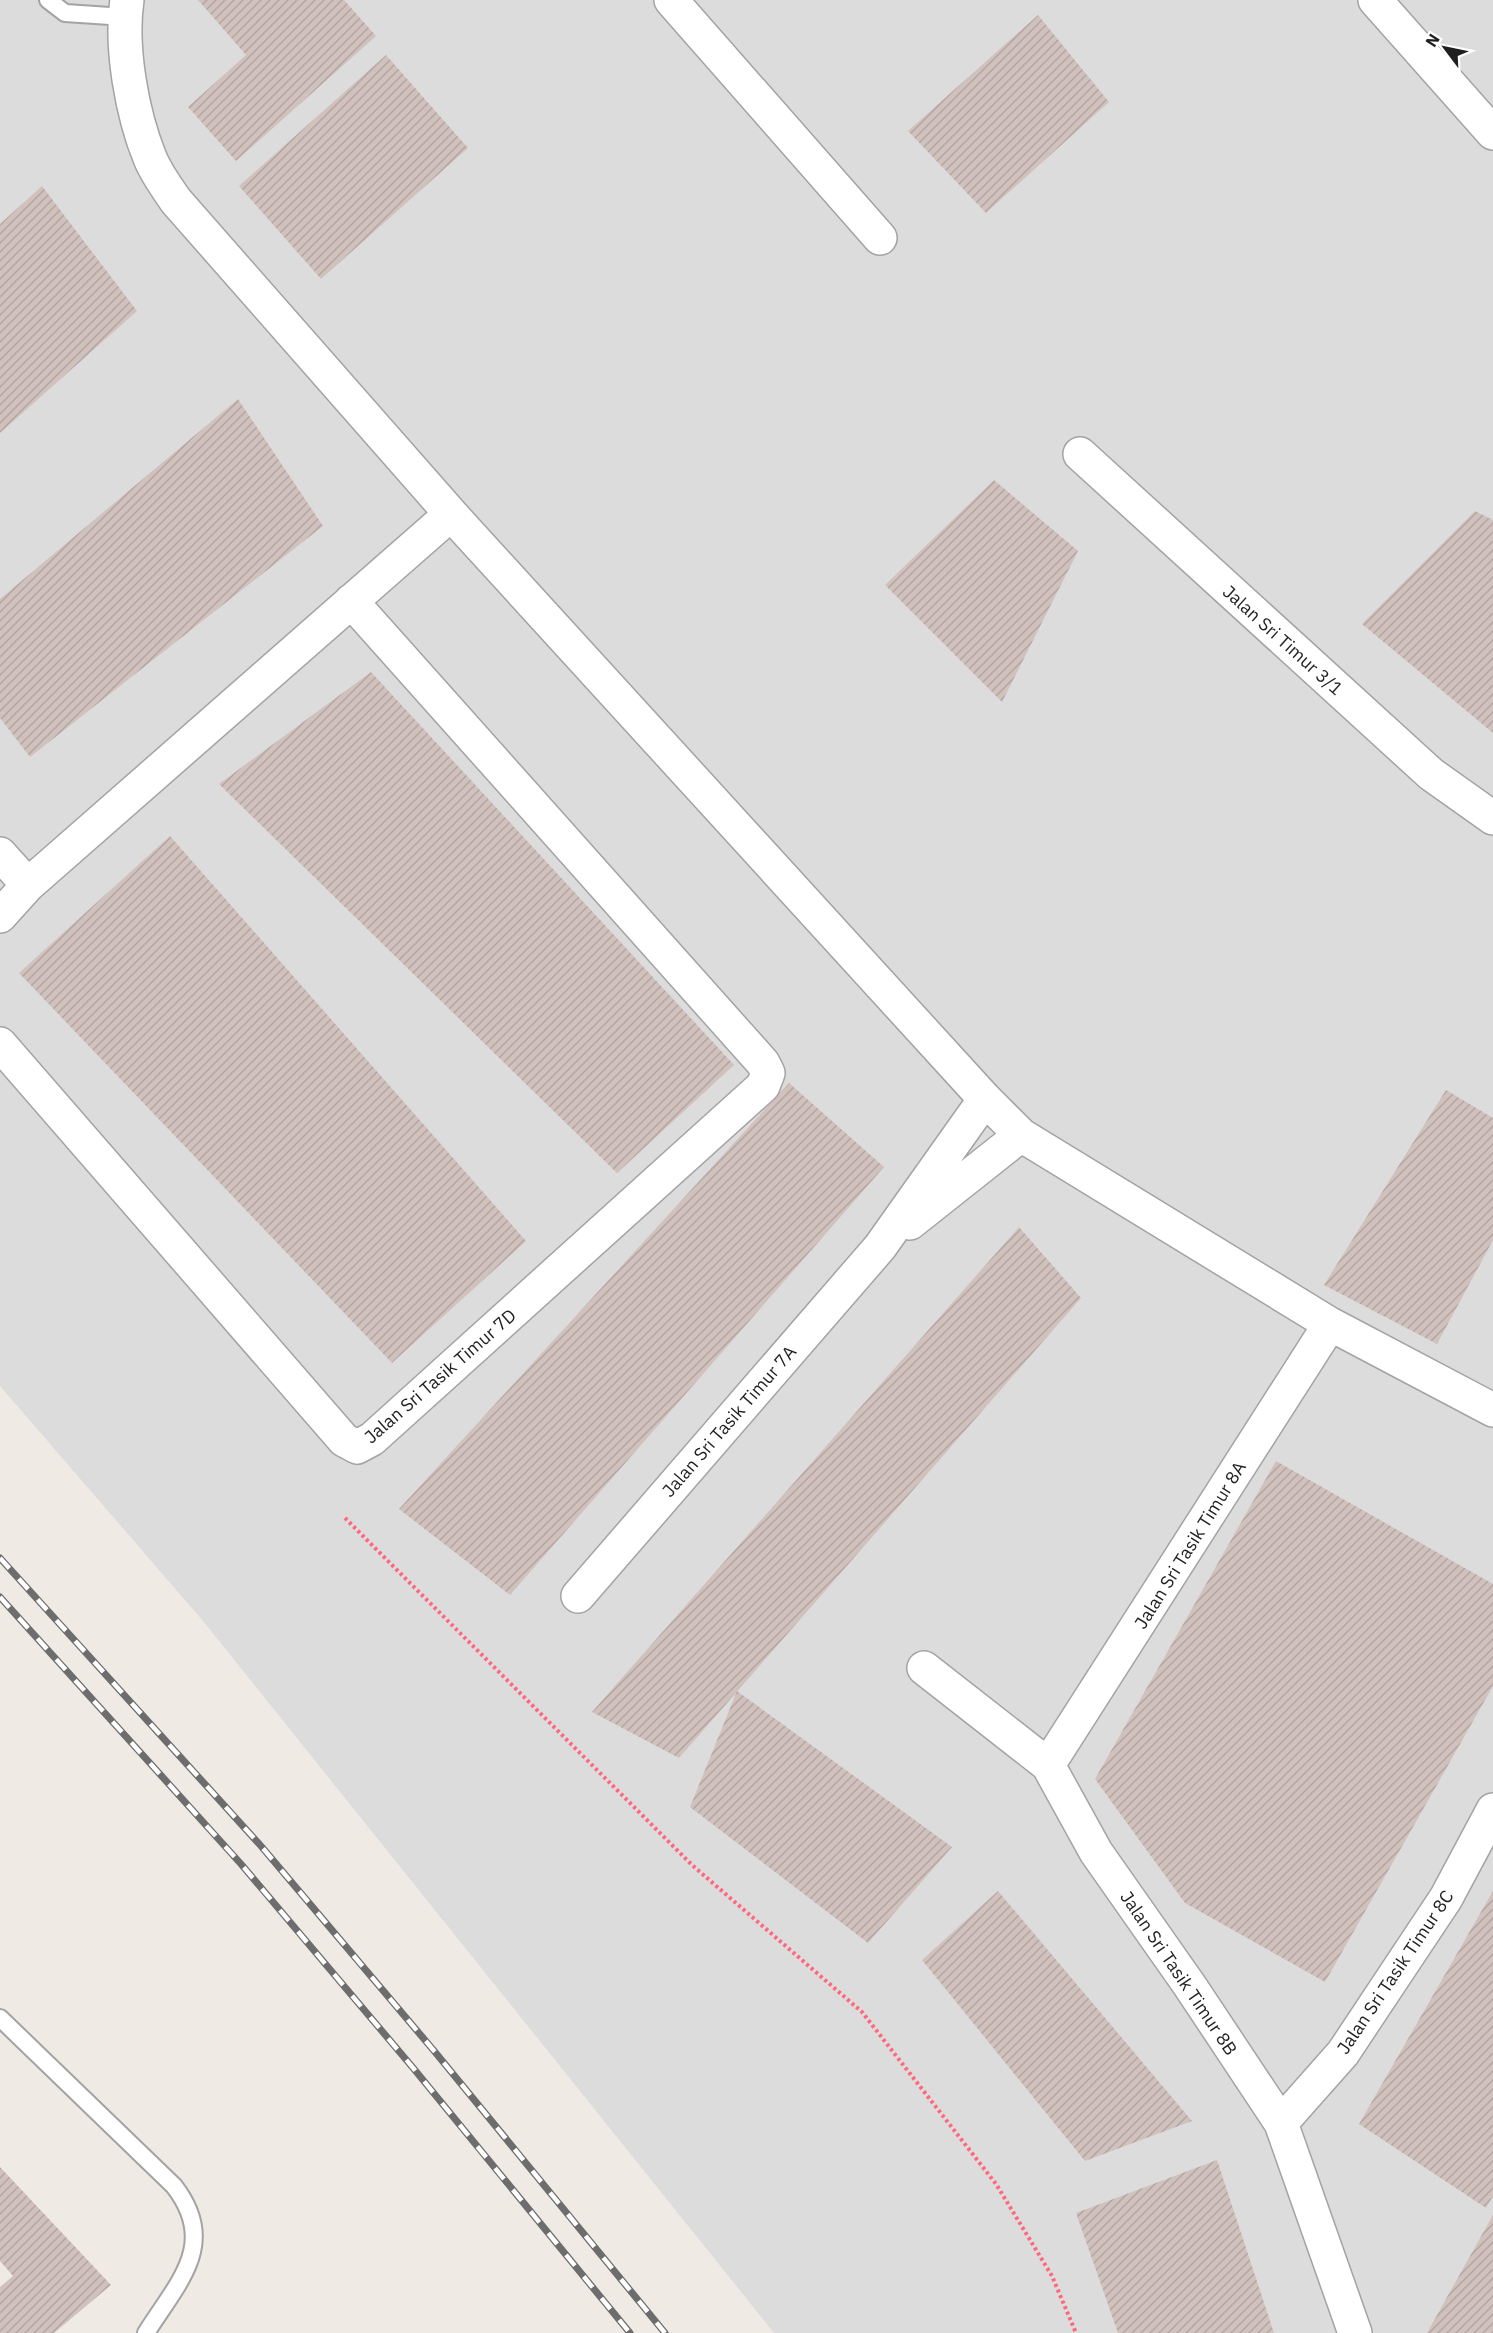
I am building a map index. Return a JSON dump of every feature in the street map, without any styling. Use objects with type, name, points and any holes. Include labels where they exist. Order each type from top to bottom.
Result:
[{"type":"street","points":[[671,0],[880,238]]},
{"type":"street","points":[[1375,0],[1493,133]]},
{"type":"street","points":[[126,8],[129,73],[138,118],[150,159],[176,201],[451,514],[985,1099],[1022,1135],[1330,1324],[1493,1410]]},
{"type":"street","name":"Jalan Sri Timur 3/1","points":[[1080,454],[1431,774],[1493,818]]},
{"type":"street","points":[[0,916],[28,885],[451,514]]},
{"type":"street","name":"Jalan Sri Tasik Timur 7D","points":[[0,1044],[344,1440],[357,1447],[372,1439],[763,1086],[768,1073],[763,1063],[351,602]]},
{"type":"street","points":[[0,854],[28,885]]},
{"type":"street","points":[[880,1247],[985,1099]]},
{"type":"street","points":[[880,1247],[1022,1135]]},
{"type":"street","name":"Jalan Sri Tasik Timur 7A","points":[[578,1596],[880,1247]]},
{"type":"street","name":"Jalan Sri Tasik Timur 8A","points":[[1048,1765],[1330,1324]]},
{"type":"street","name":"Jalan Sri Tasik Timur 8B","points":[[924,1668],[1048,1765],[1096,1852],[1190,1986],[1281,2123],[1355,2333]]},
{"type":"street","name":"Jalan Sri Tasik Timur 8C","points":[[1281,2123],[1342,2053],[1446,1898],[1493,1810]]},
{"type":"lane","points":[[48,0],[65,13],[126,8]]},
{"type":"lane","points":[[0,2018],[174,2186],[187,2203],[194,2222],[195,2241],[191,2261],[146,2333]]},
{"type":"path","points":[[345,1518],[692,1865],[861,2012],[996,2184],[1052,2276],[1076,2333]]},
{"type":"shaded area","points":[[0,0],[1493,0],[1493,2333],[774,2333],[203,1621],[0,1386]]},
{"type":"building","points":[[198,0],[344,0],[376,36],[236,161],[188,107],[246,55]]},
{"type":"building","points":[[1038,15],[1109,102],[986,213],[908,131]]},
{"type":"building","points":[[386,55],[468,148],[321,279],[239,186]]},
{"type":"building","points":[[42,186],[137,311],[0,433],[0,224]]},
{"type":"building","points":[[238,399],[323,526],[30,757],[0,718],[0,599]]},
{"type":"building","points":[[994,480],[1078,551],[1002,702],[885,585]]},
{"type":"building","points":[[1475,511],[1493,520],[1493,733],[1362,624]]},
{"type":"building","points":[[371,672],[734,1065],[617,1173],[219,784]]},
{"type":"building","points":[[170,836],[526,1241],[392,1363],[19,973]]},
{"type":"building","points":[[789,1083],[884,1167],[510,1595],[399,1509]]},
{"type":"building","points":[[1446,1090],[1493,1118],[1493,1240],[1437,1344],[1324,1285]]},
{"type":"building","points":[[1019,1227],[1081,1298],[679,1758],[592,1712]]},
{"type":"building","points":[[1276,1461],[1493,1584],[1493,1686],[1325,1982],[1185,1903],[1095,1779]]},
{"type":"building","points":[[737,1691],[952,1847],[868,1943],[690,1807]]},
{"type":"building","points":[[998,1891],[1192,2121],[1085,2161],[922,1960]]},
{"type":"building","points":[[1493,1891],[1493,2196],[1486,2208],[1359,2124]]},
{"type":"building","points":[[1217,2160],[1274,2333],[1118,2333],[1076,2213]]},
{"type":"building","points":[[0,2167],[111,2285],[54,2333],[0,2333],[0,2287],[13,2276],[0,2261]]},
{"type":"building","points":[[1493,2215],[1493,2333],[1427,2333]]},
{"type":"railway","points":[[0,1558],[261,1846],[435,2052],[665,2333]]},
{"type":"railway","points":[[0,1597],[241,1864],[414,2069],[630,2333]]}]
